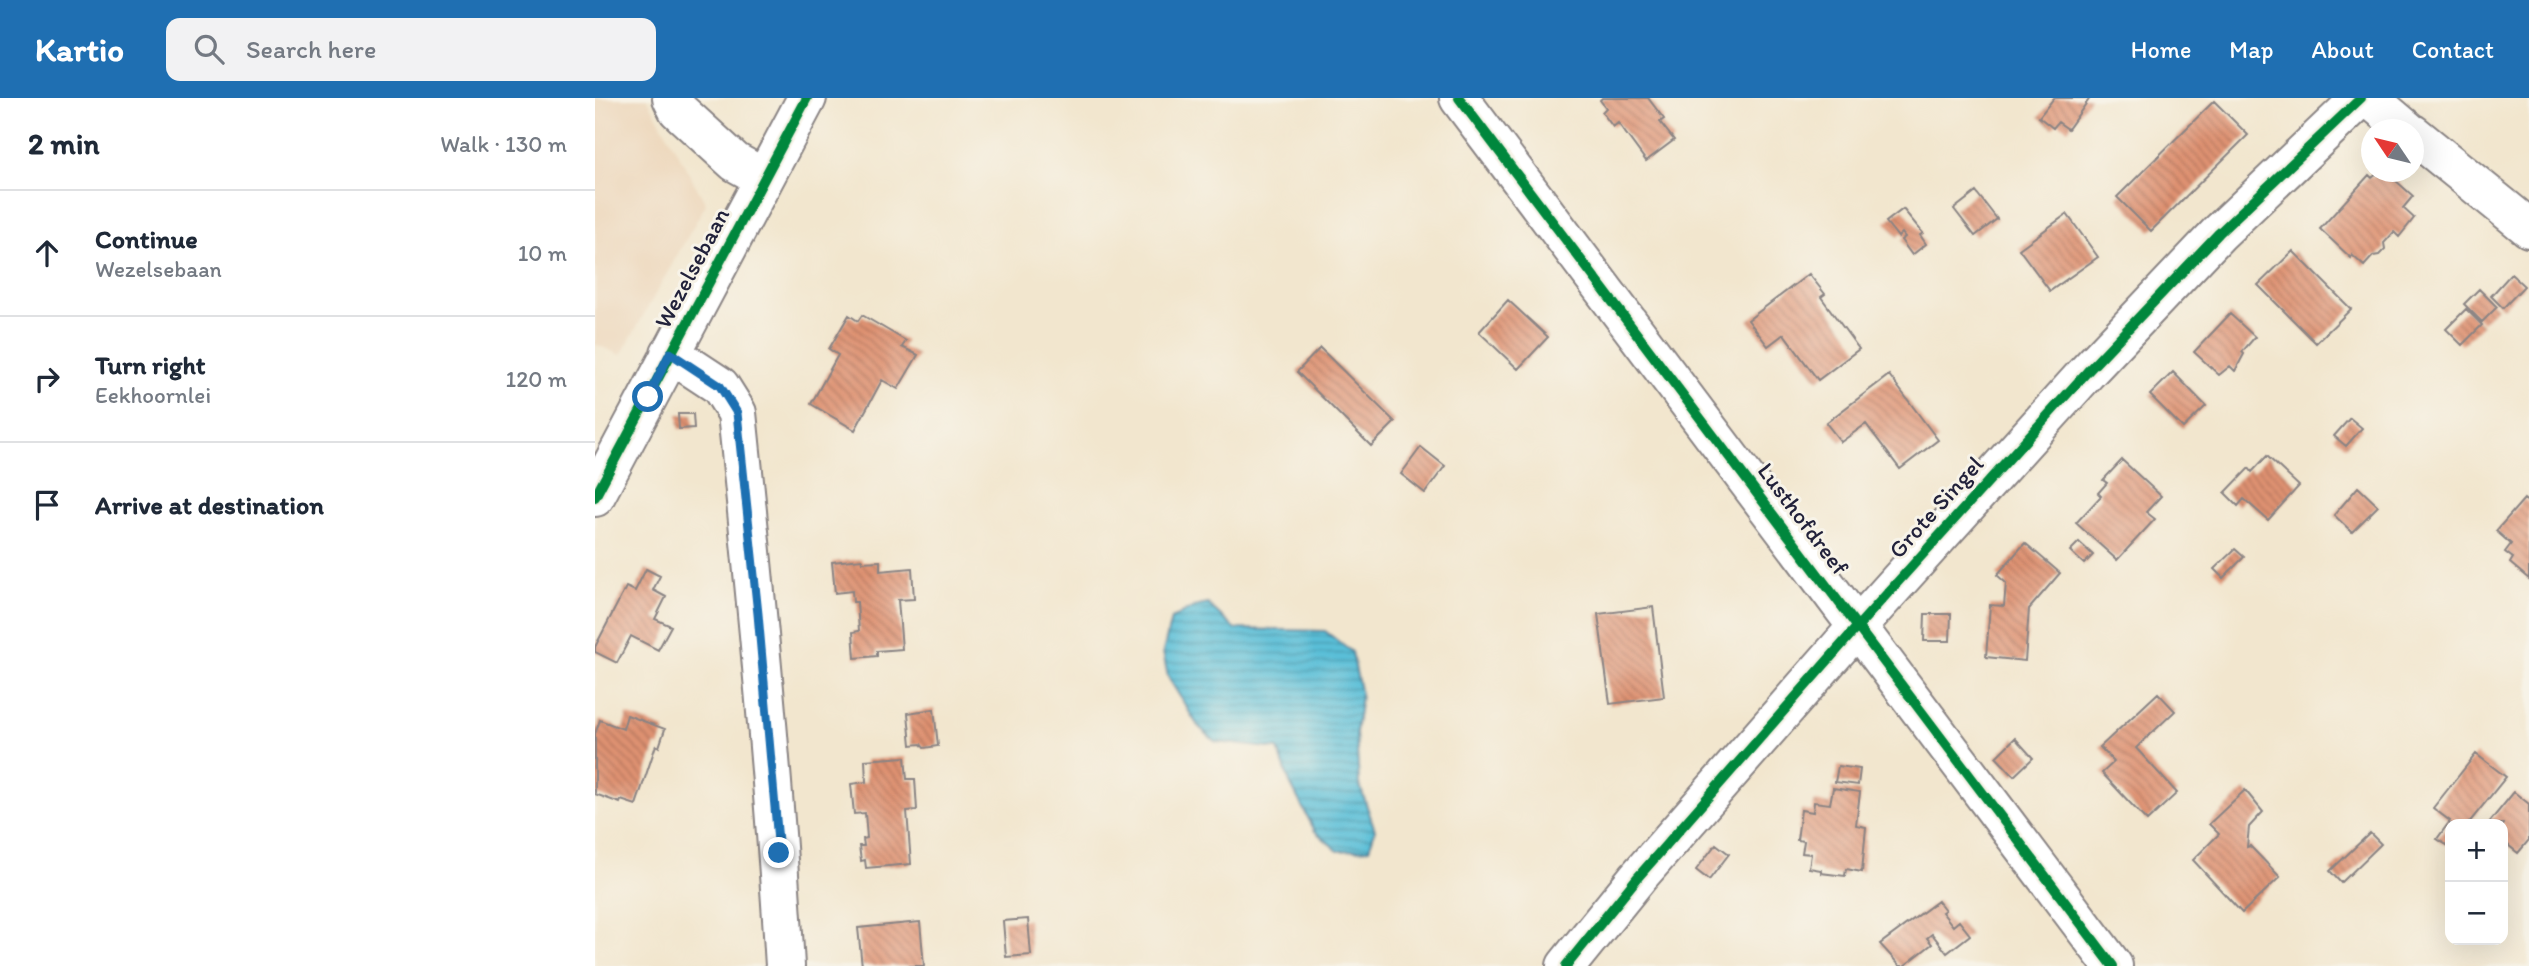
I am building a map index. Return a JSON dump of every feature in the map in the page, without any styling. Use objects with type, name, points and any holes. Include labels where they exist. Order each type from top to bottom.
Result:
[{"type":"street","points":[[671,98],[678,110],[735,162],[764,178]]},
{"type":"street","name":"Wezelsebaan","points":[[595,497],[807,98]]},
{"type":"street","name":"Lusthofdreef","points":[[1459,98],[2112,966]]},
{"type":"street","name":"Grote Singel","points":[[1566,966],[1638,877],[1858,626],[2087,372],[2210,243],[2361,98]]},
{"type":"street","points":[[2369,98],[2394,119]]},
{"type":"street","points":[[2424,143],[2529,228]]},
{"type":"street","points":[[670,353],[720,386],[737,413],[779,853],[785,966]]},
{"type":"shaded area","points":[[595,98],[647,98],[706,204],[621,355],[595,344]]},
{"type":"water","points":[[1208,604],[1235,629],[1325,631],[1352,652],[1361,695],[1356,733],[1359,783],[1375,830],[1369,849],[1338,851],[1315,831],[1290,783],[1278,749],[1216,742],[1198,726],[1168,677],[1163,652],[1171,619],[1194,607]]},
{"type":"building","points":[[1648,98],[1664,119],[1660,122],[1674,140],[1646,161],[1618,123],[1613,127],[1602,112],[1606,108],[1600,100]]},
{"type":"building","points":[[2054,98],[2090,98],[2068,129],[2058,122],[2053,128],[2039,117]]},
{"type":"building","points":[[2214,101],[2248,135],[2151,231],[2117,197]]},
{"type":"building","points":[[2363,182],[2397,182],[2413,196],[2403,208],[2414,218],[2399,237],[2394,232],[2384,243],[2385,249],[2379,255],[2373,256],[2364,266],[2352,255],[2351,258],[2320,229]]},
{"type":"building","points":[[1976,192],[1997,219],[1975,236],[1954,209]]},
{"type":"building","points":[[1903,209],[1923,233],[1920,235],[1926,244],[1912,255],[1901,240],[1905,237],[1902,233],[1898,237],[1886,222]]},
{"type":"building","points":[[2067,214],[2098,257],[2050,291],[2019,249]]},
{"type":"building","points":[[2293,251],[2351,309],[2316,343],[2258,285]]},
{"type":"building","points":[[1809,274],[1825,294],[1821,297],[1859,349],[1818,380],[1784,334],[1768,346],[1748,320]]},
{"type":"building","points":[[2511,274],[2524,286],[2503,308],[2491,296]]},
{"type":"building","points":[[2479,289],[2497,307],[2482,322],[2464,304]]},
{"type":"building","points":[[1508,300],[1548,337],[1518,369],[1479,332]]},
{"type":"building","points":[[2466,309],[2482,325],[2462,345],[2446,329]]},
{"type":"building","points":[[2230,314],[2255,337],[2242,352],[2244,354],[2235,371],[2230,366],[2219,375],[2194,352]]},
{"type":"building","points":[[849,315],[858,321],[862,315],[906,341],[902,347],[918,355],[898,389],[882,380],[855,430],[811,404],[838,355],[829,349]]},
{"type":"building","points":[[1320,348],[1395,422],[1371,446],[1297,372]]},
{"type":"building","points":[[2173,372],[2206,406],[2183,428],[2150,395]]},
{"type":"building","points":[[1889,375],[1938,440],[1900,469],[1866,424],[1841,442],[1826,423]]},
{"type":"building","points":[[678,414],[693,414],[694,428],[679,429]]},
{"type":"building","points":[[2350,418],[2362,428],[2346,446],[2334,436]]},
{"type":"building","points":[[1421,447],[1445,466],[1425,493],[1401,474]]},
{"type":"building","points":[[2267,456],[2299,486],[2268,520],[2244,499],[2238,506],[2225,493],[2249,468],[2252,472]]},
{"type":"building","points":[[2122,460],[2161,496],[2146,512],[2155,519],[2117,560],[2076,523],[2101,496],[2098,493],[2107,483],[2103,480]]},
{"type":"building","points":[[2358,487],[2378,506],[2352,532],[2334,515]]},
{"type":"building","points":[[2524,499],[2529,503],[2529,579],[2510,563],[2513,558],[2505,552],[2511,544],[2496,531]]},
{"type":"building","points":[[2079,542],[2093,555],[2084,564],[2070,551]]},
{"type":"building","points":[[2025,543],[2060,573],[2029,609],[2025,661],[1986,657],[1990,605],[2004,606],[2006,583],[1997,575]]},
{"type":"building","points":[[2235,549],[2244,557],[2223,578],[2214,569]]},
{"type":"building","points":[[862,559],[862,562],[880,561],[880,571],[912,568],[914,599],[898,600],[902,649],[877,651],[877,656],[855,658],[853,632],[859,631],[857,602],[853,602],[852,591],[835,593],[832,562]]},
{"type":"building","points":[[646,569],[660,576],[653,590],[666,597],[655,619],[671,626],[658,650],[631,636],[617,663],[595,652],[595,647],[626,587],[635,591]]},
{"type":"building","points":[[1653,607],[1664,697],[1610,704],[1598,614]]},
{"type":"building","points":[[1925,614],[1951,614],[1950,641],[1924,641]]},
{"type":"building","points":[[2158,693],[2175,711],[2136,748],[2177,793],[2147,821],[2102,773],[2114,762],[2100,747]]},
{"type":"building","points":[[934,709],[938,746],[924,748],[921,744],[911,745],[908,713]]},
{"type":"building","points":[[627,715],[665,729],[659,747],[656,745],[636,805],[621,800],[620,803],[595,794],[595,734],[600,720],[623,729]]},
{"type":"building","points":[[2015,738],[2033,758],[2014,776],[1996,757]]},
{"type":"building","points":[[2476,754],[2506,777],[2472,819],[2447,819],[2433,808]]},
{"type":"building","points":[[905,757],[907,779],[915,779],[917,810],[907,811],[911,864],[866,868],[865,860],[861,861],[859,846],[864,846],[863,839],[867,838],[865,813],[854,814],[851,784],[866,782],[865,760]]},
{"type":"building","points":[[1838,766],[1860,769],[1858,785],[1835,782]]},
{"type":"building","points":[[1833,788],[1860,792],[1856,825],[1866,827],[1862,872],[1846,869],[1845,876],[1821,873],[1821,870],[1809,868],[1811,854],[1802,853],[1804,841],[1797,840],[1801,810],[1813,812],[1814,802],[1830,804]]},
{"type":"building","points":[[2245,790],[2263,812],[2249,827],[2247,847],[2250,846],[2280,877],[2242,913],[2193,860],[2219,834],[2209,824]]},
{"type":"building","points":[[2514,792],[2529,804],[2529,840],[2518,853],[2508,845],[2508,819],[2492,819]]},
{"type":"building","points":[[2445,828],[2445,844],[2437,839]]},
{"type":"building","points":[[2370,833],[2381,844],[2341,883],[2330,871]]},
{"type":"building","points":[[1716,844],[1729,854],[1709,880],[1696,870]]},
{"type":"building","points":[[1938,901],[1945,910],[1942,912],[1953,926],[1959,921],[1970,935],[1947,953],[1932,934],[1927,938],[1932,944],[1904,966],[1900,966],[1880,944]]},
{"type":"building","points":[[1028,919],[1031,955],[1006,957],[1003,921]]},
{"type":"building","points":[[920,922],[924,966],[862,966],[858,928]]},
{"type":"cycle path","points":[[595,497],[807,98]]},
{"type":"cycle path","points":[[1459,98],[2113,966]]},
{"type":"cycle path","points":[[1566,966],[1638,877],[1858,626],[2087,372],[2219,233],[2361,98]]},
{"type":"route","points":[[648,397],[670,353],[720,386],[737,413],[779,853]]}]
